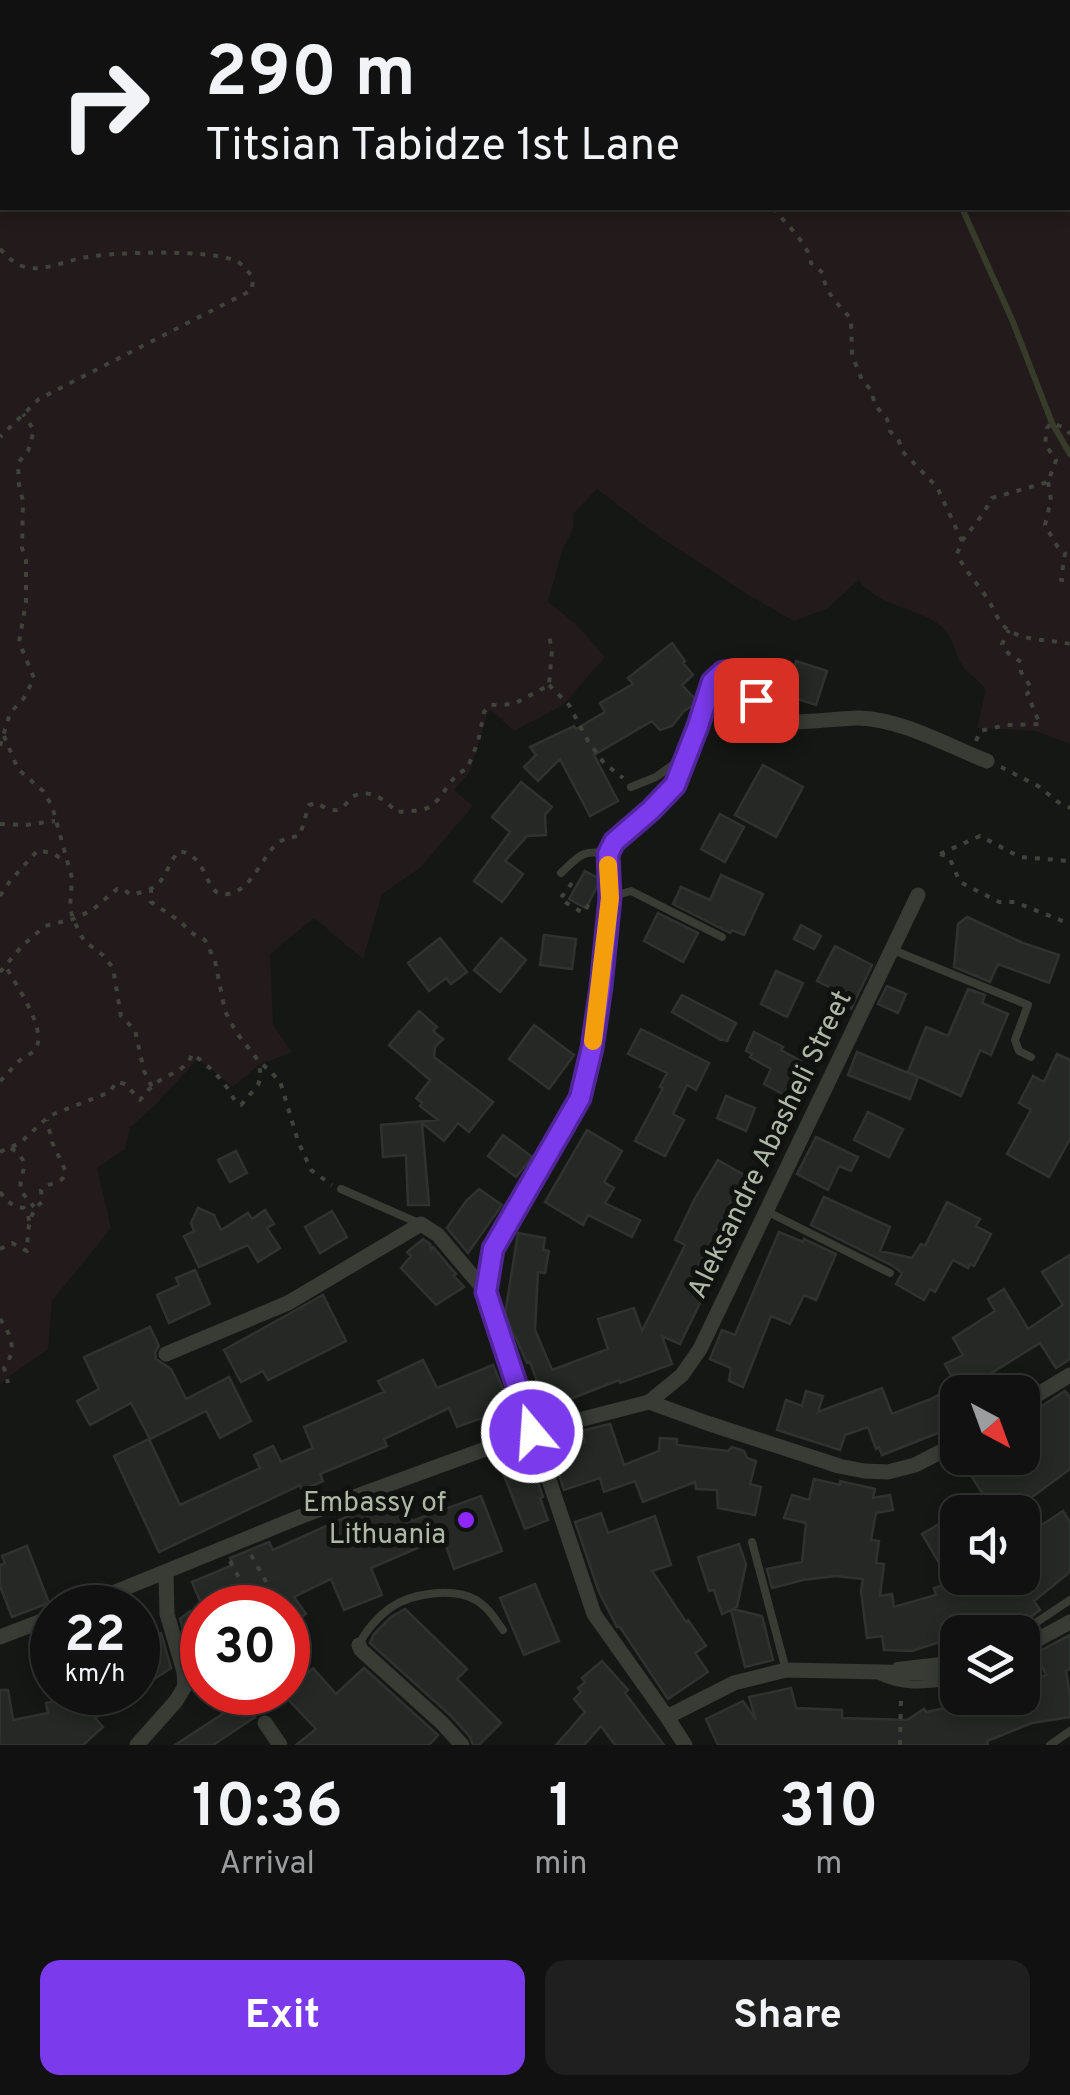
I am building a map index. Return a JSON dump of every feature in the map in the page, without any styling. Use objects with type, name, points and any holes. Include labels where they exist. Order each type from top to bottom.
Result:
[{"type":"street","points":[[486,1292],[493,1249],[580,1098],[592,1048],[610,898],[608,854],[614,842],[675,785],[712,682],[723,672],[737,671],[771,720],[877,720],[917,732],[987,762]]},
{"type":"street","name":"Aleksandre Abasheli Street","points":[[649,1402],[682,1375],[700,1348],[918,896]]},
{"type":"street","points":[[166,1354],[288,1304],[422,1224],[438,1235],[486,1292],[594,1614],[685,1745]]},
{"type":"street","points":[[1040,1393],[1070,1375]]},
{"type":"street","points":[[135,1585],[302,1516],[532,1432],[649,1402],[726,1430],[864,1471],[888,1472],[915,1466],[940,1453]]},
{"type":"street","points":[[137,1745],[176,1701],[184,1686],[184,1672],[167,1614],[166,1573]]},
{"type":"street","points":[[1040,1638],[1070,1622]]},
{"type":"street","points":[[0,1637],[30,1625]]},
{"type":"street","points":[[359,1645],[462,1745]]},
{"type":"street","points":[[668,1717],[734,1683],[786,1670],[940,1671]]},
{"type":"street","points":[[265,1722],[280,1745]]},
{"type":"lane","points":[[631,787],[656,778],[685,756]]},
{"type":"lane","points":[[561,873],[581,854],[608,854]]},
{"type":"lane","points":[[610,898],[631,890],[722,937]]},
{"type":"lane","points":[[893,950],[1028,1005],[1016,1040],[1019,1051],[1032,1057]]},
{"type":"lane","points":[[341,1189],[422,1224]]},
{"type":"lane","points":[[768,1212],[890,1273]]},
{"type":"lane","points":[[752,1542],[786,1670]]},
{"type":"lane","points":[[359,1645],[390,1608],[431,1594],[453,1593],[474,1598],[489,1610],[503,1630]]},
{"type":"lane","points":[[1040,1620],[1070,1600]]},
{"type":"lane","points":[[940,1661],[876,1667],[870,1671],[902,1684],[940,1683]]},
{"type":"lane","points":[[1050,1745],[1070,1731]]},
{"type":"path","points":[[775,210],[791,232],[800,237],[811,255],[811,263],[823,273],[835,302],[851,319],[852,355],[862,380],[871,390],[875,405],[888,418],[890,431],[899,440],[902,451],[937,486],[962,541]]},
{"type":"path","points":[[0,248],[22,266],[40,268],[87,256],[172,253],[225,257],[240,262],[253,277],[252,290],[38,399],[0,437]]},
{"type":"path","points":[[0,746],[10,713],[24,698],[34,678],[19,642],[26,602],[26,561],[18,463],[28,451],[34,430],[23,414]]},
{"type":"path","points":[[1070,434],[1052,423],[1047,428],[1045,444],[1056,460],[1048,482],[1050,500],[1045,525],[1064,553],[1061,580],[1070,581]]},
{"type":"path","points":[[1048,482],[992,498],[957,554],[1009,630],[1043,642],[1070,644]]},
{"type":"path","points":[[978,738],[980,731],[1041,724],[1027,694],[1032,688],[1021,672],[1021,662],[1002,644],[1009,630]]},
{"type":"path","points":[[549,684],[550,636]]},
{"type":"path","points":[[549,684],[569,704],[604,762],[631,787]]},
{"type":"path","points":[[0,972],[46,926],[91,912],[116,890],[123,888],[130,895],[151,888],[162,879],[179,851],[188,852],[204,866],[208,884],[221,895],[235,892],[250,879],[281,840],[300,835],[309,805],[316,802],[340,810],[358,795],[376,795],[396,812],[430,806],[444,793],[455,774],[467,770],[484,712],[490,705],[514,704],[549,684]]},
{"type":"path","points":[[4,736],[18,769],[49,799],[72,878],[70,908],[84,941],[114,968],[121,1016],[134,1030],[144,1071],[152,1086]]},
{"type":"path","points":[[987,762],[1028,780],[1070,808]]},
{"type":"path","points":[[0,824],[57,821]]},
{"type":"path","points":[[1070,861],[1020,857],[980,836],[940,854],[950,857],[960,882],[999,902],[1014,902],[1070,924]]},
{"type":"path","points":[[0,896],[38,850],[66,862]]},
{"type":"path","points":[[151,888],[150,902],[206,940],[215,962],[225,1011],[258,1060],[280,1080],[310,1170],[341,1189]]},
{"type":"path","points":[[560,899],[583,912],[592,900]]},
{"type":"path","points":[[0,1080],[20,1059],[31,1054],[39,1044],[40,1031],[6,965]]},
{"type":"path","points":[[0,1152],[33,1133],[47,1118],[110,1092],[116,1082],[124,1084],[140,1100],[152,1086],[189,1063],[192,1054],[225,1084],[234,1102],[241,1106],[258,1085],[258,1060]]},
{"type":"path","points":[[29,1222],[42,1202],[41,1190],[60,1182],[66,1172],[52,1142],[47,1118]]},
{"type":"path","points":[[10,1148],[23,1159],[20,1190],[35,1208]]},
{"type":"path","points":[[0,1192],[6,1201],[24,1208],[29,1222],[27,1250],[12,1243],[0,1249]]},
{"type":"path","points":[[0,1319],[12,1343],[12,1358],[4,1368],[8,1382]]},
{"type":"path","points":[[256,1564],[271,1585]]},
{"type":"path","points":[[235,1572],[242,1585]]},
{"type":"path","points":[[900,1745],[902,1684]]},
{"type":"shaded area","points":[[0,210],[1070,210],[1070,744],[1035,731],[977,728],[986,690],[964,668],[946,630],[931,619],[876,596],[858,580],[827,609],[794,621],[661,538],[597,489],[574,513],[573,529],[562,551],[548,602],[575,623],[605,657],[563,705],[514,731],[491,710],[488,712],[470,772],[454,790],[473,806],[420,868],[382,894],[363,959],[314,918],[270,954],[273,1025],[292,1052],[259,1065],[233,1087],[198,1059],[130,1128],[125,1149],[97,1168],[111,1228],[52,1301],[48,1349],[0,1385]]},
{"type":"building","points":[[672,643],[693,675],[682,685],[695,699],[693,705],[672,726],[660,730],[652,721],[594,755],[618,801],[590,816],[560,759],[538,781],[524,767],[536,755],[530,747],[574,726],[576,729],[605,712],[600,703],[633,684],[628,678]]},
{"type":"building","points":[[796,661],[827,671],[816,705],[785,695]]},
{"type":"building","points":[[763,765],[803,787],[776,837],[735,815]]},
{"type":"building","points":[[521,782],[552,807],[545,815],[546,835],[527,836],[505,861],[523,874],[502,902],[474,881],[510,832],[492,817]]},
{"type":"building","points":[[720,814],[744,827],[725,862],[701,849]]},
{"type":"building","points":[[585,871],[598,878],[586,908],[569,899]]},
{"type":"building","points":[[721,875],[763,894],[744,935],[732,930],[730,933],[673,904],[681,887],[710,900]]},
{"type":"building","points":[[658,913],[698,933],[683,962],[644,941]]},
{"type":"building","points":[[967,917],[1059,955],[1049,983],[998,964],[990,982],[954,967],[958,924]]},
{"type":"building","points":[[801,925],[821,936],[814,949],[794,939]]},
{"type":"building","points":[[544,935],[576,939],[572,969],[540,965]]},
{"type":"building","points":[[440,938],[467,972],[451,984],[446,978],[429,991],[408,963]]},
{"type":"building","points":[[501,938],[526,960],[500,992],[474,970]]},
{"type":"building","points":[[835,946],[872,965],[851,1009],[839,1002],[843,994],[817,981]]},
{"type":"building","points":[[776,971],[803,983],[787,1017],[761,1004]]},
{"type":"building","points":[[887,986],[906,994],[898,1013],[878,1004]]},
{"type":"building","points":[[968,989],[985,995],[982,1003],[1008,1014],[991,1055],[980,1050],[961,1096],[908,1072],[926,1027],[948,1036]]},
{"type":"building","points":[[682,995],[736,1023],[727,1041],[672,1012]]},
{"type":"building","points":[[419,1011],[437,1027],[433,1031],[443,1039],[435,1047],[434,1057],[493,1102],[469,1132],[458,1123],[444,1141],[422,1123],[429,1205],[408,1205],[406,1155],[383,1157],[381,1125],[438,1120],[416,1098],[430,1080],[389,1045]]},
{"type":"building","points":[[534,1025],[574,1055],[549,1089],[509,1059]]},
{"type":"building","points":[[641,1029],[709,1063],[696,1090],[687,1085],[673,1114],[684,1120],[665,1156],[635,1141],[667,1073],[628,1054]]},
{"type":"building","points":[[754,1032],[801,1061],[794,1076],[806,1081],[796,1101],[764,1084],[771,1069],[746,1051]]},
{"type":"building","points":[[857,1052],[918,1077],[910,1099],[848,1075]]},
{"type":"building","points":[[1057,1054],[1070,1060],[1070,1139],[1049,1177],[1007,1154],[1031,1110],[1019,1103],[1033,1076],[1044,1082]]},
{"type":"building","points":[[726,1096],[755,1108],[746,1131],[717,1118]]},
{"type":"building","points":[[868,1112],[903,1129],[889,1157],[854,1140]]},
{"type":"building","points":[[587,1130],[622,1151],[604,1182],[614,1188],[605,1203],[640,1220],[632,1237],[588,1215],[583,1225],[545,1202]]},
{"type":"building","points":[[503,1135],[532,1157],[516,1177],[488,1156]]},
{"type":"building","points":[[816,1137],[858,1157],[851,1171],[839,1166],[828,1190],[797,1174]]},
{"type":"building","points":[[236,1151],[247,1173],[230,1182],[218,1160]]},
{"type":"building","points":[[718,1160],[753,1180],[740,1202],[733,1198],[699,1265],[715,1272],[680,1344],[662,1336],[672,1364],[547,1408],[530,1362],[527,1363],[505,1314],[518,1233],[545,1238],[543,1250],[549,1251],[545,1273],[538,1272],[535,1330],[552,1370],[608,1349],[598,1319],[634,1308],[642,1331],[685,1245],[675,1240]]},
{"type":"building","points":[[479,1189],[502,1205],[468,1253],[447,1228]]},
{"type":"building","points":[[824,1197],[890,1227],[880,1251],[912,1258],[921,1244],[925,1246],[947,1202],[980,1219],[976,1226],[991,1234],[974,1266],[970,1264],[968,1268],[953,1260],[935,1292],[930,1289],[924,1300],[896,1284],[902,1273],[893,1266],[811,1225]]},
{"type":"building","points":[[198,1208],[214,1215],[221,1230],[248,1213],[252,1219],[265,1210],[274,1224],[267,1228],[280,1248],[258,1262],[248,1245],[199,1267],[184,1236],[194,1231],[191,1223]]},
{"type":"building","points":[[332,1211],[347,1237],[320,1253],[305,1227]]},
{"type":"building","points":[[779,1232],[836,1254],[816,1300],[804,1295],[790,1324],[771,1316],[743,1387],[729,1381],[731,1368],[710,1359],[722,1330],[735,1335]]},
{"type":"building","points":[[423,1239],[464,1287],[436,1305],[401,1268],[411,1256],[407,1252]]},
{"type":"building","points":[[1070,1255],[1070,1359],[1056,1368],[1040,1343],[988,1375],[951,1375],[945,1364],[963,1355],[953,1338],[995,1311],[988,1299],[1004,1289],[1028,1329],[1063,1305],[1042,1272]]},
{"type":"building","points":[[195,1270],[210,1304],[169,1323],[157,1295],[179,1285],[176,1278]]},
{"type":"building","points":[[323,1295],[346,1341],[268,1380],[263,1371],[241,1382],[224,1350]]},
{"type":"building","points":[[150,1327],[159,1346],[156,1359],[171,1369],[186,1399],[229,1377],[251,1421],[220,1438],[206,1411],[150,1439],[131,1403],[90,1425],[77,1401],[99,1389],[84,1357]]},
{"type":"building","points":[[423,1360],[437,1388],[493,1365],[512,1411],[484,1423],[482,1418],[457,1427],[449,1408],[384,1439],[387,1446],[320,1474],[323,1481],[302,1490],[300,1485],[159,1552],[114,1456],[149,1439],[180,1505],[260,1468],[254,1455],[273,1446],[281,1462],[313,1448],[304,1427],[384,1392],[378,1381]]},
{"type":"building","points":[[882,1388],[892,1414],[940,1394],[940,1432],[882,1455],[868,1427],[845,1435],[840,1450],[777,1430],[786,1400],[802,1406],[806,1391],[823,1396],[818,1412]]},
{"type":"building","points":[[1065,1391],[1070,1397],[1070,1469],[1035,1495],[983,1495],[972,1477],[975,1475],[1040,1475],[1040,1407]]},
{"type":"building","points":[[610,1424],[624,1465],[659,1451],[660,1438],[677,1439],[677,1445],[744,1451],[747,1458],[756,1461],[750,1484],[761,1487],[755,1515],[718,1508],[717,1490],[696,1489],[695,1482],[643,1502],[635,1481],[604,1492],[600,1478],[564,1490],[552,1453],[585,1442],[581,1431]]},
{"type":"building","points":[[521,1451],[526,1462],[530,1460],[548,1520],[525,1529],[498,1460]]},
{"type":"building","points":[[814,1479],[875,1489],[873,1498],[890,1495],[893,1510],[876,1513],[871,1540],[879,1541],[876,1563],[884,1564],[880,1596],[892,1594],[894,1607],[936,1595],[934,1588],[940,1586],[940,1595],[1040,1595],[1040,1526],[1063,1511],[1070,1522],[1070,1572],[1034,1601],[1040,1610],[1033,1615],[940,1615],[940,1642],[912,1651],[884,1650],[882,1636],[867,1638],[863,1579],[836,1576],[772,1588],[767,1569],[802,1562],[806,1523],[784,1518],[792,1495],[809,1500]]},
{"type":"building","points":[[481,1496],[502,1551],[454,1569],[443,1537],[371,1568],[382,1595],[344,1610],[331,1579],[310,1589],[310,1585],[192,1582],[233,1565],[230,1558],[269,1542],[273,1550],[364,1509],[367,1516],[403,1501],[412,1521]]},
{"type":"building","points":[[601,1513],[608,1533],[655,1516],[671,1565],[652,1571],[706,1646],[695,1653],[708,1672],[668,1699],[617,1627],[599,1592],[575,1522]]},
{"type":"building","points":[[940,1524],[940,1564],[922,1534]]},
{"type":"building","points":[[739,1544],[746,1564],[737,1607],[733,1609],[762,1616],[773,1660],[745,1667],[731,1610],[722,1614],[714,1590],[709,1591],[698,1557]]},
{"type":"building","points":[[27,1546],[42,1585],[30,1585],[30,1610],[12,1617],[0,1586],[0,1565],[5,1563],[2,1556]]},
{"type":"building","points":[[535,1584],[559,1641],[524,1655],[500,1598]]},
{"type":"building","points":[[405,1609],[467,1669],[457,1679],[501,1723],[479,1745],[473,1745],[450,1715],[370,1643],[391,1617]]},
{"type":"building","points":[[161,1633],[171,1668],[160,1675]]},
{"type":"building","points":[[1070,1635],[1070,1669],[1066,1671],[1070,1717],[1032,1723],[987,1741],[988,1745],[718,1745],[706,1719],[743,1701],[756,1720],[749,1697],[791,1688],[796,1708],[842,1710],[842,1718],[907,1720],[924,1709],[940,1709],[940,1715],[1040,1715],[1040,1676],[1046,1675],[1040,1651]]},
{"type":"building","points":[[602,1661],[628,1690],[625,1693],[664,1745],[615,1745],[601,1726],[584,1745],[556,1745],[585,1712],[574,1699],[585,1682],[582,1678]]},
{"type":"building","points":[[313,1668],[336,1694],[364,1668],[438,1735],[429,1745],[296,1745],[316,1729],[303,1715],[310,1715]]},
{"type":"building","points":[[0,1690],[8,1690],[13,1720],[38,1715],[100,1715],[95,1718],[103,1727],[83,1745],[0,1745]]},
{"type":"building","points":[[221,1715],[255,1717],[213,1745],[175,1745]]},
{"type":"waterway","points":[[963,210],[1052,423],[1070,454]]},
{"type":"slow traffic","points":[[593,1041],[610,898],[608,865]]},
{"type":"place","name":"Embassy of Lithuania","points":[[466,1520]]},
{"type":"route","points":[[532,1432],[486,1292],[493,1249],[580,1098],[601,987],[610,898],[608,854],[614,842],[675,785],[712,682],[723,672],[737,671],[756,700]]}]
